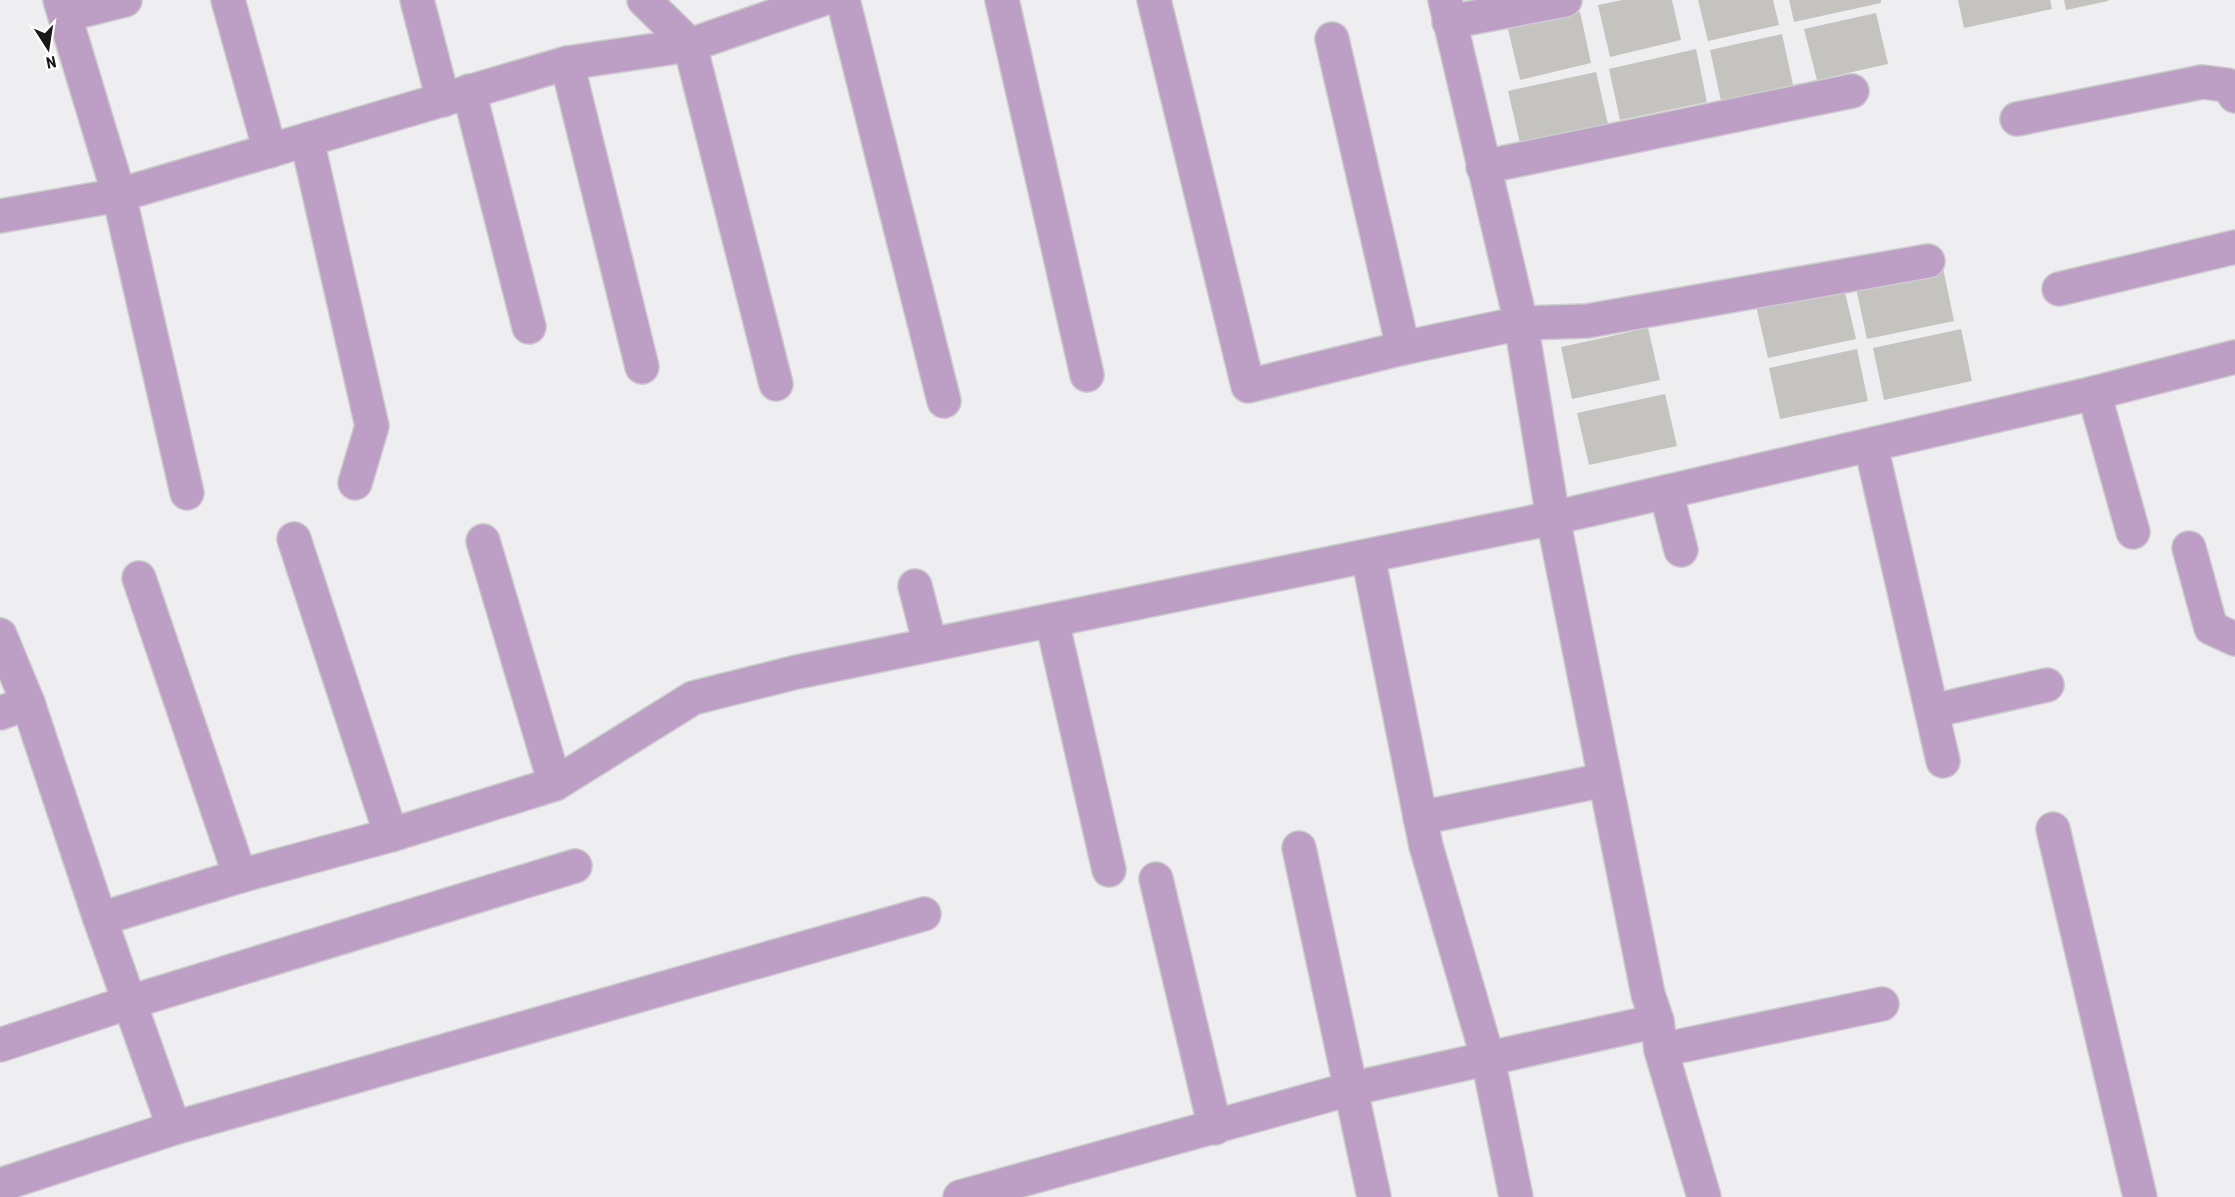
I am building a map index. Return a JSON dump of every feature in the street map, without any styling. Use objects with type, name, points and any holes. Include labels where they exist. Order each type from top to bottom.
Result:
[{"type":"street","points":[[124,0],[63,8],[119,195],[187,493]]},
{"type":"street","points":[[228,0],[270,151]]},
{"type":"street","points":[[417,0],[456,95],[529,327]]},
{"type":"street","points":[[644,0],[690,45],[776,384]]},
{"type":"street","points":[[0,216],[119,195],[567,63],[690,45],[820,0]]},
{"type":"street","points":[[843,0],[944,400]]},
{"type":"street","points":[[1002,0],[1087,375]]},
{"type":"street","points":[[1154,0],[1248,386],[1403,348],[1521,323],[1587,321],[1928,261]]},
{"type":"street","points":[[1565,0],[1447,11],[1521,323],[1553,518],[1648,994],[1704,1197]]},
{"type":"street","points":[[1332,39],[1403,348]]},
{"type":"street","points":[[567,63],[642,367]]},
{"type":"street","points":[[2017,119],[2202,82],[2227,85],[2235,96]]},
{"type":"street","points":[[1483,167],[1852,91]]},
{"type":"street","points":[[307,140],[372,426],[355,483]]},
{"type":"street","points":[[2059,288],[2235,247]]},
{"type":"street","points":[[100,919],[240,876],[392,835],[555,784],[693,698],[797,672],[930,644],[1553,518],[1871,446],[2235,357]]},
{"type":"street","points":[[2094,393],[2133,532]]},
{"type":"street","points":[[1871,446],[1943,761]]},
{"type":"street","points":[[1666,492],[1681,550]]},
{"type":"street","points":[[294,539],[392,835]]},
{"type":"street","points":[[483,541],[555,784]]},
{"type":"street","points":[[2189,548],[2211,628],[2235,639]]},
{"type":"street","points":[[1368,556],[1420,818],[1441,902],[1488,1059],[1516,1197]]},
{"type":"street","points":[[139,578],[240,876]]},
{"type":"street","points":[[915,586],[930,644]]},
{"type":"street","points":[[1052,621],[1109,870]]},
{"type":"street","points":[[0,635],[14,708],[100,919],[174,1128]]},
{"type":"street","points":[[1932,711],[2047,685]]},
{"type":"street","points":[[1420,818],[1604,780]]},
{"type":"street","points":[[2053,829],[2140,1197]]},
{"type":"street","points":[[1299,848],[1374,1197]]},
{"type":"street","points":[[0,1045],[130,1002],[575,866]]},
{"type":"street","points":[[1156,879],[1215,1128]]},
{"type":"street","points":[[0,1185],[174,1128],[924,914]]},
{"type":"street","points":[[960,1197],[1350,1089],[1488,1059],[1882,1004]]},
{"type":"building","points":[[1622,0],[1672,0],[1681,40],[1610,57],[1598,5]]},
{"type":"building","points":[[1698,0],[1773,0],[1779,25],[1708,41]]},
{"type":"building","points":[[1789,0],[1881,0],[1881,3],[1794,22]]},
{"type":"building","points":[[1958,0],[2050,0],[2052,9],[1964,28]]},
{"type":"building","points":[[2064,0],[2108,0],[2108,1],[2066,10]]},
{"type":"building","points":[[1580,12],[1591,63],[1520,80],[1508,29]]},
{"type":"building","points":[[1876,13],[1888,64],[1817,80],[1804,29]]},
{"type":"building","points":[[1782,34],[1793,85],[1721,101],[1710,50]]},
{"type":"building","points":[[1696,49],[1707,102],[1620,120],[1609,69]]},
{"type":"building","points":[[1596,72],[1608,124],[1520,143],[1508,91]]},
{"type":"building","points":[[1943,268],[1954,321],[1867,339],[1856,288]]},
{"type":"building","points":[[1844,288],[1856,339],[1768,358],[1756,306]]},
{"type":"building","points":[[1648,328],[1660,380],[1572,399],[1561,347]]},
{"type":"building","points":[[1961,329],[1972,381],[1884,400],[1873,348]]},
{"type":"building","points":[[1857,349],[1868,401],[1780,419],[1769,368]]},
{"type":"building","points":[[1665,394],[1677,446],[1589,465],[1577,413]]}]
